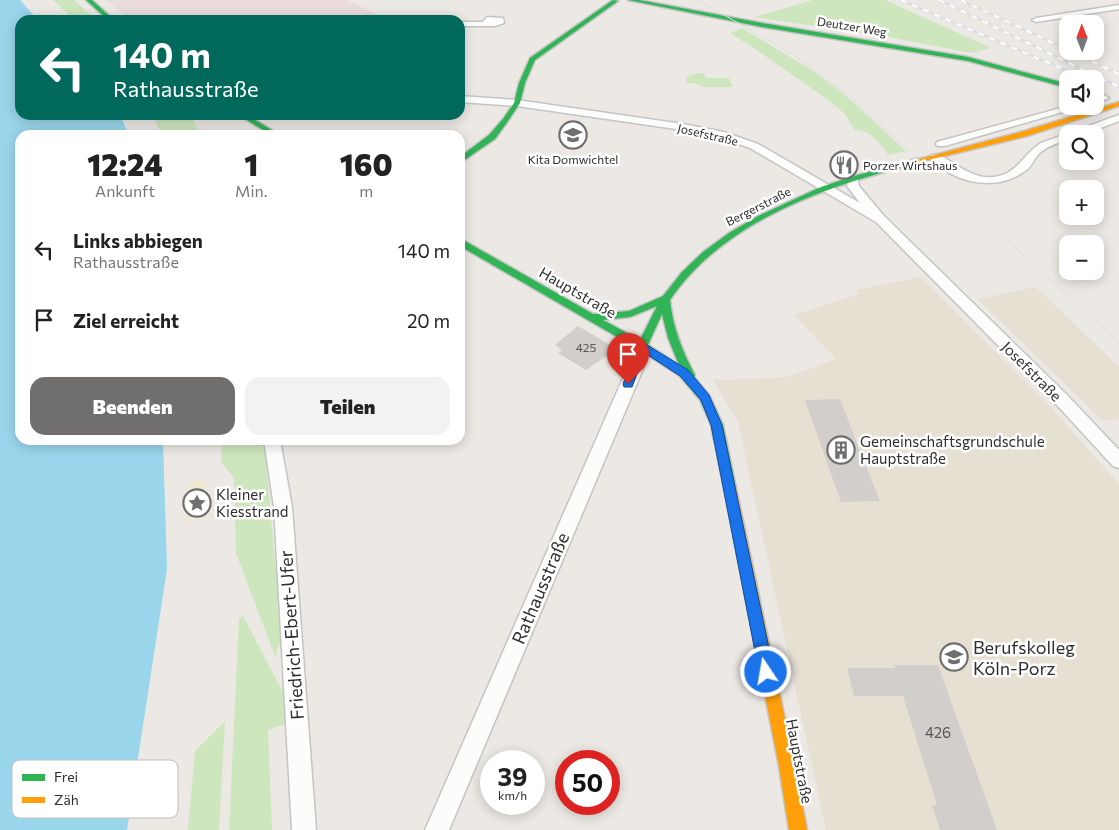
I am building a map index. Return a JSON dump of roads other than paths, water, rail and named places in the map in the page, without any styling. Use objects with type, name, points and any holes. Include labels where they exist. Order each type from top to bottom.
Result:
[{"type":"street","points":[[89,0],[106,15]]},
{"type":"street","points":[[465,157],[492,136],[506,120],[516,103],[532,58],[614,0]]},
{"type":"street","name":"Deutzer Weg","points":[[614,0],[632,0],[762,25],[964,58],[1059,84]]},
{"type":"street","points":[[1036,20],[1119,7]]},
{"type":"street","points":[[465,24],[490,24]]},
{"type":"street","points":[[465,99],[516,103]]},
{"type":"street","points":[[1104,100],[1119,104]]},
{"type":"street","name":"Josefstraße","points":[[516,103],[720,134],[754,146],[880,219]]},
{"type":"street","name":"Bergerstraße","points":[[642,346],[652,320],[681,276],[732,234],[764,215],[853,178],[886,168],[1014,137],[1119,104]]},
{"type":"street","points":[[941,144],[1059,111]]},
{"type":"street","points":[[1099,125],[1119,118]]},
{"type":"street","points":[[250,120],[268,130]]},
{"type":"street","points":[[936,157],[955,172],[969,178],[992,181],[1007,177],[1021,170],[1041,147],[1059,140]]},
{"type":"street","name":"Josefstraße","points":[[853,178],[852,186],[880,219],[1061,399],[1119,461]]},
{"type":"street","name":"Hauptstraße","points":[[465,245],[642,346],[684,373],[705,398],[717,425],[787,766],[798,830]]},
{"type":"street","points":[[591,318],[635,314],[666,299],[666,324],[670,340],[696,385]]},
{"type":"street","name":"Rathausstraße","points":[[437,830],[631,376],[642,346]]},
{"type":"street","name":"Friedrich-Ebert-Ufer","points":[[273,445],[283,507],[304,830]]},
{"type":"water","points":[[0,0],[20,0],[34,15],[15,15],[15,120],[122,120],[127,130],[15,130],[15,445],[163,445],[167,569],[138,760],[12,760],[12,818],[129,818],[127,830],[0,830]]},
{"type":"tram line","points":[[698,0],[794,55],[848,95],[1119,342]]},
{"type":"railway","points":[[901,0],[1065,70]]},
{"type":"railway","points":[[939,0],[1119,87]]},
{"type":"railway","points":[[961,0],[1059,46]]},
{"type":"railway","points":[[1089,60],[1119,74]]},
{"type":"place","name":"Kita Domwichtel","points":[[573,135]]},
{"type":"place","name":"Porzer Wirtshaus","points":[[844,165]]},
{"type":"place","name":"Gemeinschaftsgrundschule Hauptstraße","points":[[841,450]]},
{"type":"place","name":"Kleiner Kiesstrand","points":[[197,503]]},
{"type":"place","name":"Berufskolleg Köln-Porz","points":[[954,657]]}]
